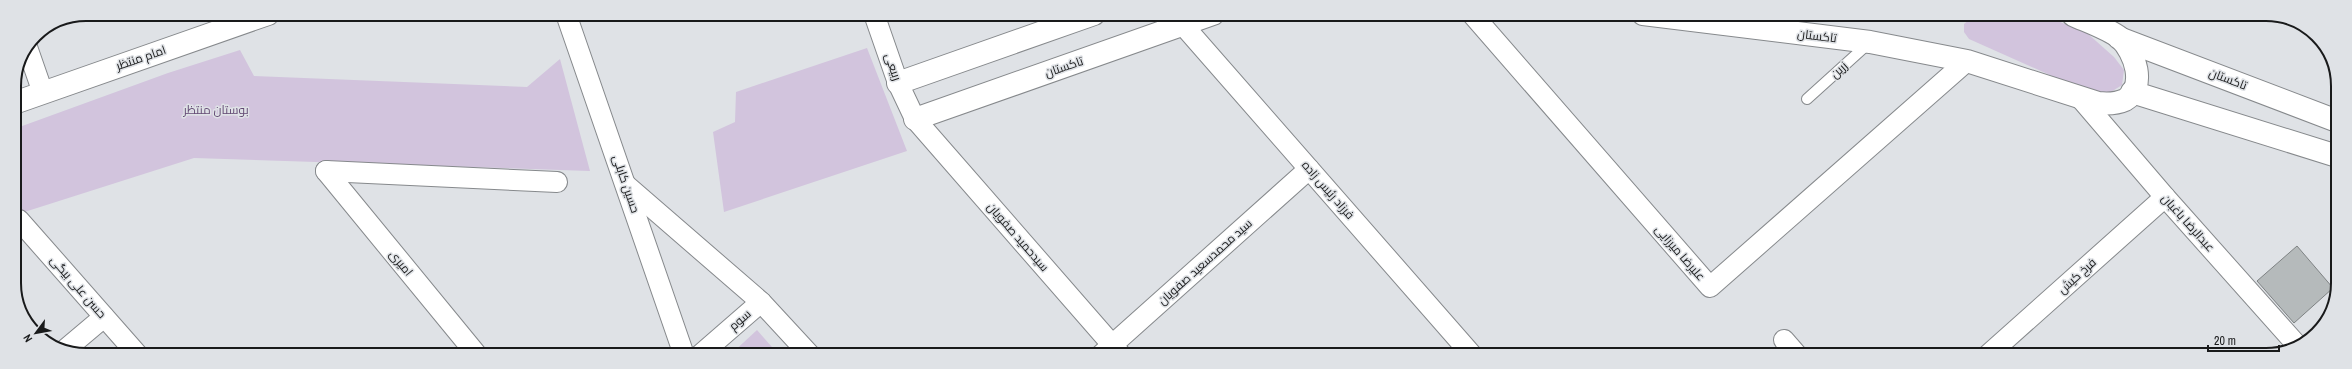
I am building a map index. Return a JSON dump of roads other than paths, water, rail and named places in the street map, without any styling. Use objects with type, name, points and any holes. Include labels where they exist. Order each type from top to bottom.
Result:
[{"type":"street","name":"امام منتظر","points":[[21,101],[235,21]]},
{"type":"street","name":"حسین کابلی","points":[[568,21],[682,348]]},
{"type":"street","name":"ربیعی","points":[[876,21],[898,83],[915,119]]},
{"type":"street","points":[[898,83],[1074,21]]},
{"type":"street","name":"تاکستان","points":[[915,119],[1177,21]]},
{"type":"street","name":"فرزاد رئیس زاده","points":[[1181,21],[1466,348]]},
{"type":"street","name":"علیرضا میرزایی","points":[[1478,21],[1710,287],[1967,61]]},
{"type":"street","name":"تاکستان","points":[[1753,21],[1769,22],[1967,61],[2082,100],[2111,104],[2126,99],[2132,92]]},
{"type":"street","name":"تاکستان","points":[[2087,21],[2120,38],[2331,119]]},
{"type":"street","points":[[2120,38],[2135,58],[2137,76],[2132,92],[2331,154]]},
{"type":"street","points":[[30,54],[43,93]]},
{"type":"street","name":"عبدالرضا باغبان","points":[[2082,100],[2165,197],[2294,341]]},
{"type":"street","name":"سیدحمید صفویان","points":[[915,119],[1108,348]]},
{"type":"street","name":"سید محمدسعید صفویان","points":[[1114,348],[1309,169]]},
{"type":"street","name":"امیری","points":[[472,348],[326,171],[557,182]]},
{"type":"street","points":[[626,185],[761,302],[804,348]]},
{"type":"street","name":"فرخ کیش","points":[[1996,348],[2165,197]]},
{"type":"street","name":"حسن علی بیگی","points":[[21,222],[132,348]]},
{"type":"street","name":"سوم","points":[[708,348],[761,302]]},
{"type":"street","points":[[69,346],[104,316]]},
{"type":"street","points":[[1784,340],[1791,348]]},
{"type":"lane","name":"زرین","points":[[1807,99],[1870,42]]},
{"type":"park label","name":"بوستان منتظر","points":[[216,110]]}]
